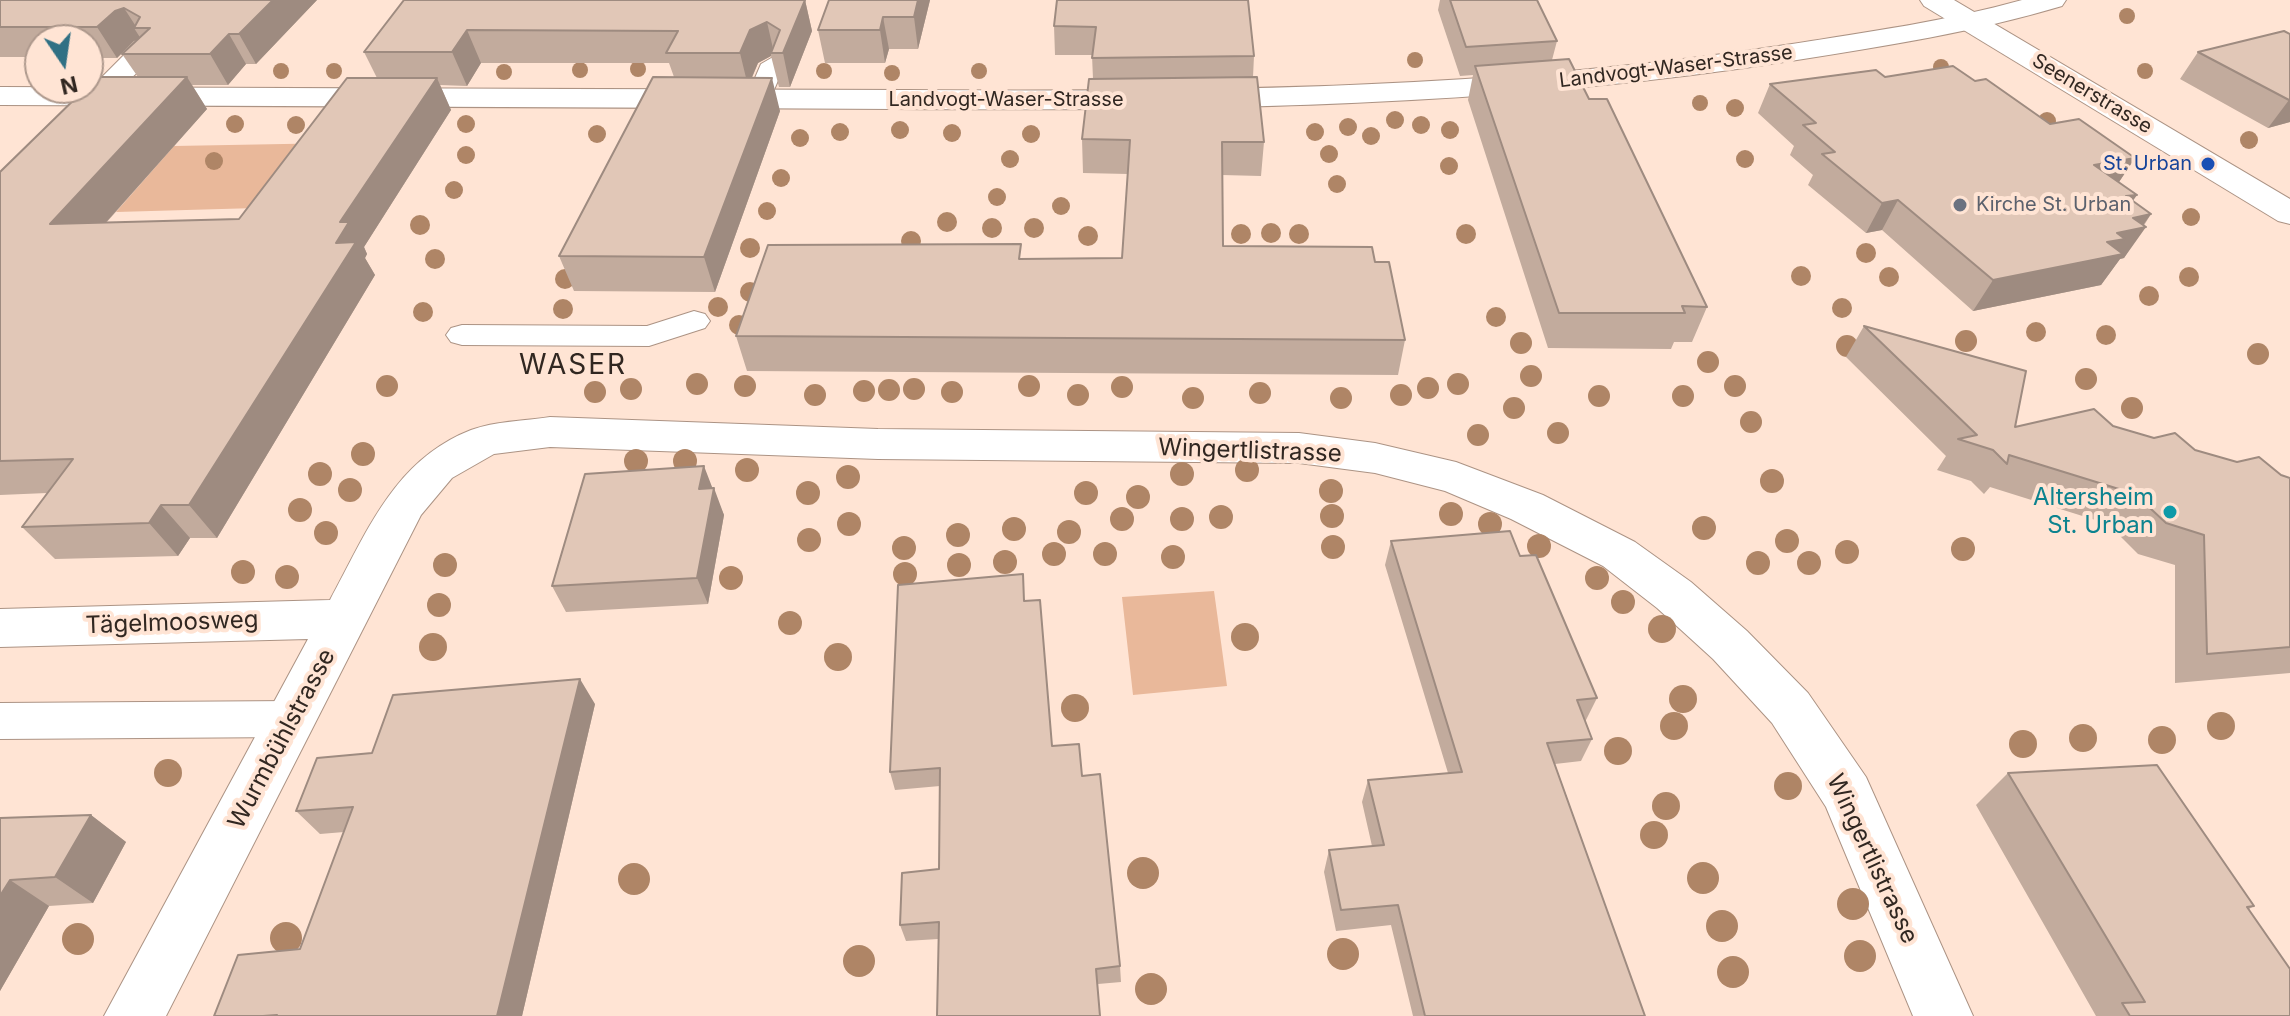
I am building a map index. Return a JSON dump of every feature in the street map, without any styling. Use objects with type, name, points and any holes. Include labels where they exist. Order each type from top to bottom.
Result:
[{"type":"street","name":"Seenerstrasse","points":[[1934,0],[2290,214]]},
{"type":"street","name":"Landvogt-Waser-Strasse","points":[[104,96],[1291,99],[1458,91],[1684,70],[1970,21],[2052,0]]},
{"type":"street","name":"Landvogt-Waser-Strasse","points":[[0,96],[24,96]]},
{"type":"street","name":"Wingertlistrasse","points":[[437,467],[485,441],[550,432],[878,444],[1299,448],[1375,458],[1456,478],[1527,507],[1619,554],[1674,595],[1719,635],[1790,708],[1847,794],[1943,1016]]},
{"type":"street","name":"Wurmbühlstrasse","points":[[134,1016],[404,505],[437,467]]},
{"type":"street","name":"Tägelmoosweg","points":[[0,628],[344,619]]},
{"type":"lane","points":[[104,90],[131,65],[144,48]]},
{"type":"lane","points":[[759,99],[773,64]]},
{"type":"lane","points":[[462,335],[649,336],[694,321]]},
{"type":"lane","points":[[0,721],[292,719]]},
{"type":"shaded area","points":[[339,143],[292,207],[116,212],[174,146]]},
{"type":"shaded area","points":[[1214,591],[1227,686],[1133,695],[1122,597]]},
{"type":"building","points":[[0,0],[273,0],[239,34],[229,34],[210,54],[122,54],[150,28],[134,28],[140,17],[124,8],[115,11],[100,24],[0,27]]},
{"type":"building","points":[[404,0],[805,0],[783,53],[771,53],[780,30],[767,22],[750,30],[740,53],[666,53],[678,31],[467,30],[452,52],[364,52]]},
{"type":"building","points":[[829,0],[918,0],[914,17],[883,17],[880,30],[818,30]]},
{"type":"building","points":[[1057,0],[1248,0],[1254,56],[1092,58],[1096,27],[1054,26]]},
{"type":"building","points":[[1450,0],[1537,0],[1557,41],[1466,47]]},
{"type":"building","points":[[2284,31],[2290,34],[2290,100],[2198,52]]},
{"type":"building","points":[[1569,59],[1589,99],[1607,99],[1707,307],[1682,306],[1685,313],[1559,313],[1475,66]]},
{"type":"building","name":"Kirche St. Urban","points":[[1953,66],[1975,81],[1986,79],[2050,124],[2079,119],[2135,158],[2094,165],[2137,195],[2126,196],[2151,214],[2133,218],[2146,227],[2117,233],[2125,239],[2107,242],[2123,254],[1993,280],[1898,200],[1882,203],[1822,154],[1835,152],[1803,125],[1816,123],[1770,84],[1876,70],[1885,77]]},
{"type":"building","points":[[104,77],[187,77],[50,224],[239,219],[347,78],[437,78],[340,222],[349,222],[336,243],[356,242],[189,505],[161,505],[149,523],[22,527],[73,459],[0,461],[0,172],[70,104],[104,104]]},
{"type":"building","points":[[653,77],[772,78],[704,257],[559,256]]},
{"type":"building","points":[[1257,77],[1264,142],[1222,142],[1223,246],[1372,247],[1375,262],[1389,262],[1405,340],[736,336],[768,245],[1021,244],[1019,259],[1122,258],[1130,140],[1082,139],[1089,79]]},
{"type":"building","points":[[1864,326],[2026,371],[2015,427],[2094,409],[2113,426],[2154,438],[2175,433],[2195,450],[2237,462],[2259,457],[2281,475],[2290,478],[2290,647],[2207,654],[2204,535],[2166,523],[2135,494],[2009,455],[2007,464],[1993,450],[1958,439],[1977,435]]},
{"type":"building","points":[[704,466],[699,489],[714,488],[697,578],[552,586],[585,474]]},
{"type":"building","points":[[1510,531],[1520,556],[1536,555],[1597,698],[1577,700],[1592,739],[1547,743],[1645,1016],[1425,1016],[1398,905],[1341,910],[1329,850],[1384,845],[1368,780],[1462,772],[1391,541]]},
{"type":"building","points":[[1023,574],[1024,601],[1040,600],[1052,746],[1079,744],[1082,776],[1100,774],[1120,966],[1096,969],[1100,1016],[937,1016],[939,922],[900,925],[902,873],[939,869],[940,768],[890,772],[898,585]]},
{"type":"building","points":[[580,679],[497,1016],[214,1016],[238,955],[300,949],[353,807],[296,811],[317,758],[372,753],[393,695]]},
{"type":"building","points":[[2157,765],[2254,906],[2247,907],[2290,969],[2290,1016],[2130,1016],[2122,1003],[2145,1002],[2008,773]]},
{"type":"building","points":[[91,815],[55,877],[10,880],[0,896],[0,818]]},
{"type":"place","name":"St. Urban","points":[[2208,164]]},
{"type":"place","name":"Kirche St. Urban","points":[[1960,205]]},
{"type":"place","name":"Altersheim St. Urban","points":[[2170,512]]},
{"type":"district","name":"WASER","points":[[573,366]]}]
